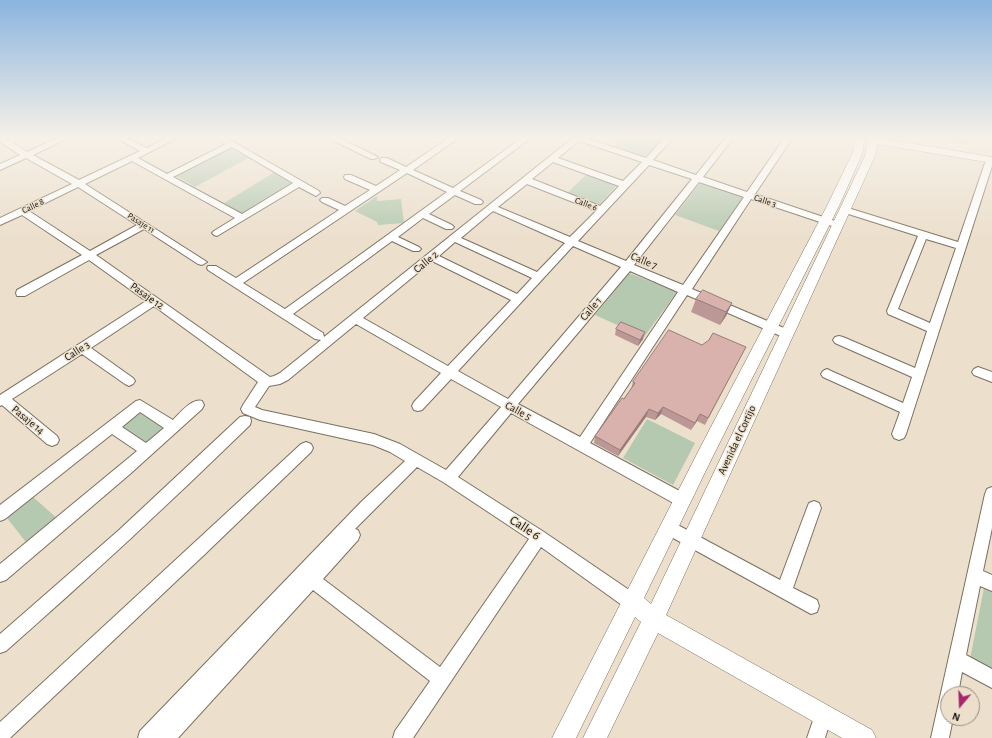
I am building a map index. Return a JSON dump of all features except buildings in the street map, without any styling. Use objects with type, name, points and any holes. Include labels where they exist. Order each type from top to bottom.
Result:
[{"type":"street","name":"Pasaje 11","points":[[56,171],[79,184],[236,282],[284,315],[319,336]]},
{"type":"street","name":"Calle 8","points":[[0,222],[105,171]]},
{"type":"street","points":[[157,171],[242,218]]},
{"type":"street","points":[[167,177],[178,171]]},
{"type":"street","points":[[280,171],[316,193]]},
{"type":"street","points":[[236,282],[402,171]]},
{"type":"street","points":[[411,171],[478,202]]},
{"type":"street","points":[[284,315],[481,171]]},
{"type":"street","name":"Calle 2","points":[[268,381],[279,380],[537,171]]},
{"type":"street","points":[[586,171],[625,186]]},
{"type":"street","points":[[418,406],[638,171]]},
{"type":"street","name":"Calle 3","points":[[674,171],[832,223]]},
{"type":"street","name":"Calle 1","points":[[448,478],[627,267],[702,171]]},
{"type":"street","points":[[582,445],[656,333],[687,290],[767,171]]},
{"type":"street","name":"Avenida el Cortijo","points":[[596,738],[654,619],[690,539],[787,334],[832,223],[851,171]]},
{"type":"street","name":"Avenida el Cortijo","points":[[564,738],[682,500],[772,327],[832,223],[845,210],[863,171]]},
{"type":"street","points":[[899,434],[960,246],[987,171]]},
{"type":"street","points":[[348,177],[376,189]]},
{"type":"street","name":"Calle 6","points":[[526,180],[602,210]]},
{"type":"street","points":[[217,233],[300,183]]},
{"type":"street","points":[[325,200],[345,210]]},
{"type":"street","name":"Calle 7","points":[[493,208],[627,267],[687,290],[787,334]]},
{"type":"street","points":[[845,210],[960,246]]},
{"type":"street","name":"Pasaje 12","points":[[22,211],[89,255],[268,381]]},
{"type":"street","points":[[422,214],[449,227]]},
{"type":"street","points":[[21,293],[144,225]]},
{"type":"street","points":[[923,235],[892,311],[933,329]]},
{"type":"street","points":[[391,237],[416,249]]},
{"type":"street","points":[[454,238],[539,277]]},
{"type":"street","points":[[432,257],[518,299]]},
{"type":"street","name":"Calle 3","points":[[2,400],[154,301]]},
{"type":"street","name":"Calle 5","points":[[356,319],[508,406],[682,500]]},
{"type":"street","points":[[839,340],[918,375]]},
{"type":"street","points":[[82,348],[129,381]]},
{"type":"street","points":[[978,372],[992,377]]},
{"type":"street","points":[[827,374],[907,410]]},
{"type":"street","name":"Calle 6","points":[[268,381],[257,393],[247,410],[260,415],[374,440],[395,448],[448,478],[538,537],[632,602]]},
{"type":"street","name":"Pasaje 14","points":[[2,400],[52,440]]},
{"type":"street","points":[[0,514],[140,404],[173,427]]},
{"type":"street","points":[[0,574],[147,451],[198,405]]},
{"type":"street","points":[[0,645],[61,593],[170,494],[245,421]]},
{"type":"street","points":[[112,427],[147,451]]},
{"type":"street","points":[[0,735],[306,448]]},
{"type":"street","points":[[147,738],[366,507],[416,459]]},
{"type":"street","points":[[951,686],[991,501]]},
{"type":"street","points":[[784,591],[814,508]]},
{"type":"street","points":[[669,528],[812,606]]},
{"type":"street","points":[[166,738],[353,535]]},
{"type":"street","points":[[402,738],[538,537]]},
{"type":"street","points":[[975,575],[992,584]]},
{"type":"street","points":[[311,580],[442,679]]},
{"type":"street","points":[[632,602],[654,619],[864,738]]},
{"type":"street","points":[[957,659],[992,679]]},
{"type":"street","points":[[816,738],[823,715]]},
{"type":"street","points":[[940,738],[943,726]]},
{"type":"green space","points":[[185,171],[224,171],[195,187],[176,176]]},
{"type":"green space","points":[[275,172],[293,183],[243,214],[224,203]]},
{"type":"green space","points":[[587,174],[617,185],[598,206],[566,194]]},
{"type":"green space","points":[[700,183],[744,197],[719,231],[675,215]]},
{"type":"green space","points":[[377,196],[377,201],[401,199],[404,223],[378,225],[377,222],[355,211]]},
{"type":"green space","points":[[629,273],[677,292],[644,337],[595,315]]},
{"type":"green space","points":[[140,409],[168,428],[148,446],[121,426]]},
{"type":"green space","points":[[647,419],[695,443],[673,485],[623,458]]},
{"type":"green space","points":[[33,497],[59,520],[29,546],[7,518]]},
{"type":"green space","points":[[984,588],[992,592],[992,672],[970,659]]}]
